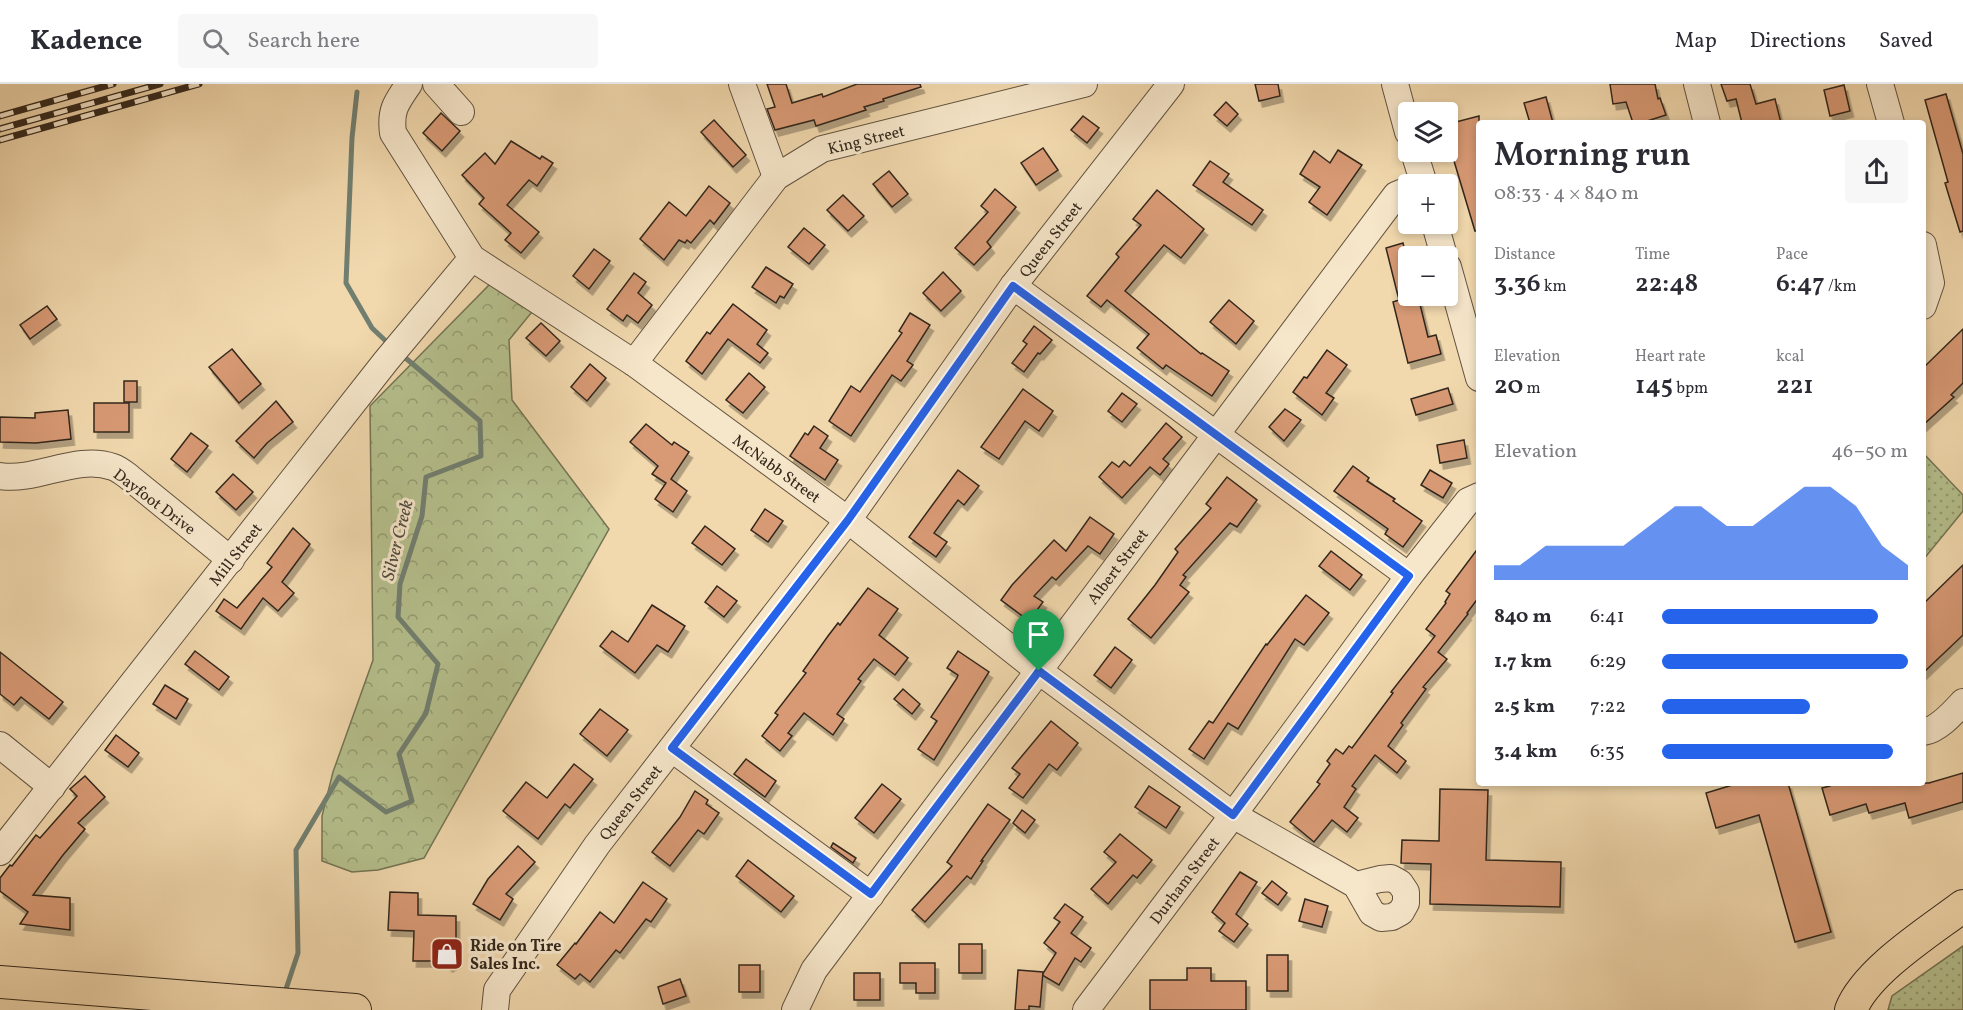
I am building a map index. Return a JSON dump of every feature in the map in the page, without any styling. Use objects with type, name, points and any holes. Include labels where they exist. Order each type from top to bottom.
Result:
[{"type":"main road","points":[[1851,1010],[1873,980],[1892,960],[1963,906]]},
{"type":"main road","points":[[0,982],[355,1010]]},
{"type":"street","name":"McNabb Street","points":[[409,84],[393,108],[391,121],[393,133],[472,258],[634,363],[848,520],[1039,671],[1233,815],[1356,885]]},
{"type":"street","points":[[436,84],[461,112]]},
{"type":"street","points":[[742,84],[776,177]]},
{"type":"street","name":"King Street","points":[[634,363],[776,177],[822,149],[1084,84]]},
{"type":"street","name":"Queen Street","points":[[495,1010],[497,990],[597,845],[848,520],[1013,286],[1171,84]]},
{"type":"street","points":[[1395,84],[1400,102]]},
{"type":"street","points":[[1697,84],[1706,120]]},
{"type":"street","points":[[1880,84],[1891,120]]},
{"type":"street","name":"Albert Street","points":[[795,1010],[814,970],[1215,434],[1398,194]]},
{"type":"street","name":"Mill Street","points":[[0,852],[409,333],[472,258]]},
{"type":"street","points":[[1926,259],[1931,283],[1926,297]]},
{"type":"street","points":[[1013,286],[1409,576]]},
{"type":"street","points":[[1458,303],[1476,367]]},
{"type":"street","name":"Dayfoot Drive","points":[[0,477],[14,479],[84,463],[113,467],[129,477],[231,560]]},
{"type":"street","name":"Durham Street","points":[[1086,1010],[1409,576],[1468,501],[1476,497]]},
{"type":"street","points":[[1926,732],[1955,711],[1963,702]]},
{"type":"street","points":[[0,745],[51,787]]},
{"type":"street","points":[[672,748],[871,894]]},
{"type":"green space","points":[[492,282],[536,307],[509,340],[512,400],[609,529],[424,858],[378,870],[352,872],[322,861],[322,816],[333,772],[373,660],[370,406]]},
{"type":"green space","points":[[1926,456],[1963,495],[1963,511],[1926,556]]},
{"type":"green space","points":[[1963,946],[1963,1010],[1888,1010],[1892,996]]},
{"type":"building","points":[[767,84],[786,84],[792,103],[822,94],[823,97],[857,84],[920,84],[921,87],[864,107],[866,110],[816,126],[814,120],[775,130],[767,109],[775,107]]},
{"type":"building","points":[[1255,84],[1278,84],[1280,96],[1259,101]]},
{"type":"building","points":[[1610,84],[1655,84],[1658,99],[1660,98],[1666,115],[1650,120],[1632,120],[1626,102],[1613,104]]},
{"type":"building","points":[[1721,84],[1750,84],[1756,104],[1775,99],[1780,120],[1741,120],[1736,99],[1727,101]]},
{"type":"building","points":[[1844,85],[1850,111],[1830,116],[1824,90]]},
{"type":"building","points":[[1946,94],[1963,154],[1963,231],[1960,232],[1945,183],[1948,182],[1925,100]]},
{"type":"building","points":[[1546,97],[1552,120],[1529,120],[1524,103]]},
{"type":"building","points":[[1226,102],[1238,114],[1227,126],[1214,115]]},
{"type":"building","points":[[441,113],[460,131],[442,151],[423,133]]},
{"type":"building","points":[[1083,116],[1099,128],[1087,143],[1071,130]]},
{"type":"building","points":[[1479,116],[1479,120],[1476,120],[1476,231],[1454,162],[1458,162],[1458,121]]},
{"type":"building","points":[[714,120],[746,155],[733,167],[701,132]]},
{"type":"building","points":[[511,141],[540,159],[542,156],[553,163],[537,186],[529,180],[507,205],[539,232],[521,253],[505,240],[511,233],[479,204],[484,198],[462,175],[485,153],[495,164]]},
{"type":"building","points":[[1043,148],[1058,170],[1036,185],[1021,163]]},
{"type":"building","points":[[1338,150],[1362,165],[1327,215],[1309,202],[1320,187],[1300,174],[1314,151],[1330,163]]},
{"type":"building","points":[[1210,161],[1229,174],[1223,182],[1263,210],[1252,225],[1193,185]]},
{"type":"building","points":[[889,171],[908,194],[892,207],[873,184]]},
{"type":"building","points":[[709,186],[730,203],[714,224],[710,220],[691,243],[687,240],[685,243],[679,240],[664,260],[640,239],[669,202],[686,216]]},
{"type":"building","points":[[995,189],[1016,207],[987,242],[991,247],[974,265],[955,248],[988,212],[981,206]]},
{"type":"building","points":[[1157,190],[1204,229],[1181,258],[1164,245],[1125,291],[1201,354],[1229,371],[1212,396],[1166,365],[1163,369],[1137,348],[1149,334],[1107,300],[1101,307],[1087,296],[1119,257],[1116,254],[1141,225],[1133,219]]},
{"type":"building","points":[[843,195],[864,216],[848,231],[827,210]]},
{"type":"building","points":[[804,228],[825,245],[809,264],[788,247]]},
{"type":"building","points":[[1403,243],[1404,246],[1398,246],[1398,296],[1386,248]]},
{"type":"building","points":[[594,249],[610,261],[589,289],[573,276]]},
{"type":"building","points":[[766,267],[793,284],[784,298],[780,296],[776,303],[752,287]]},
{"type":"building","points":[[943,272],[961,291],[941,311],[923,293]]},
{"type":"building","points":[[634,273],[646,282],[638,293],[652,305],[638,323],[627,315],[623,321],[607,309]]},
{"type":"building","points":[[1229,300],[1254,321],[1236,344],[1210,322]]},
{"type":"building","points":[[1398,300],[1398,306],[1420,306],[1428,337],[1436,335],[1441,354],[1408,363],[1393,302]]},
{"type":"building","points":[[733,304],[767,330],[757,344],[768,353],[760,363],[728,339],[702,374],[686,361],[707,332],[710,334]]},
{"type":"building","points":[[47,306],[57,319],[30,339],[20,325]]},
{"type":"building","points":[[910,313],[930,325],[907,361],[913,365],[901,381],[892,375],[851,436],[829,421],[851,386],[860,392],[902,333],[899,331]]},
{"type":"building","points":[[541,323],[560,341],[546,356],[526,338]]},
{"type":"building","points":[[1034,326],[1052,340],[1040,354],[1038,353],[1024,372],[1012,363],[1027,344],[1023,341]]},
{"type":"building","points":[[1963,329],[1963,383],[1951,395],[1954,397],[1926,422],[1926,365]]},
{"type":"building","points":[[232,349],[261,384],[239,403],[209,367]]},
{"type":"building","points":[[1327,350],[1347,365],[1326,393],[1334,398],[1322,415],[1293,392],[1304,377],[1307,378]]},
{"type":"building","points":[[590,364],[606,378],[587,401],[571,387]]},
{"type":"building","points":[[749,373],[765,387],[743,413],[726,400]]},
{"type":"building","points":[[124,381],[137,381],[137,402],[124,402]]},
{"type":"building","points":[[1448,388],[1453,404],[1416,415],[1411,399]]},
{"type":"building","points":[[1023,389],[1053,411],[1039,431],[1025,421],[999,459],[981,447]]},
{"type":"building","points":[[1122,393],[1137,404],[1122,422],[1108,411]]},
{"type":"building","points":[[276,401],[293,422],[267,443],[254,458],[236,441]]},
{"type":"building","points":[[94,403],[129,403],[129,432],[94,432]]},
{"type":"building","points":[[1285,409],[1301,420],[1284,441],[1269,427]]},
{"type":"building","points":[[68,410],[71,439],[36,443],[0,442],[0,417],[35,418],[35,413]]},
{"type":"building","points":[[1166,423],[1182,437],[1163,459],[1169,464],[1160,475],[1150,467],[1122,498],[1099,477],[1112,462],[1119,467],[1124,461],[1130,466]]},
{"type":"building","points":[[646,424],[672,445],[674,442],[689,452],[671,479],[687,491],[673,512],[655,499],[666,483],[652,474],[658,466],[630,442]]},
{"type":"building","points":[[814,426],[828,436],[820,448],[838,460],[825,480],[790,456],[805,433],[808,435]]},
{"type":"building","points":[[191,433],[208,446],[187,472],[171,459]]},
{"type":"building","points":[[1464,440],[1467,458],[1440,463],[1437,445]]},
{"type":"building","points":[[1353,466],[1369,478],[1367,481],[1395,499],[1393,501],[1422,521],[1403,547],[1385,534],[1388,529],[1334,491]]},
{"type":"building","points":[[958,470],[979,486],[964,505],[958,500],[934,533],[947,542],[936,557],[909,537]]},
{"type":"building","points":[[1430,470],[1452,483],[1443,498],[1421,485]]},
{"type":"building","points":[[233,474],[253,492],[236,510],[216,492]]},
{"type":"building","points":[[1227,477],[1257,500],[1237,527],[1230,523],[1183,575],[1186,577],[1180,585],[1189,592],[1151,638],[1128,619],[1178,552],[1175,549],[1211,508],[1206,504]]},
{"type":"building","points":[[765,509],[783,521],[768,542],[751,530]]},
{"type":"building","points":[[1090,517],[1114,534],[1100,554],[1088,546],[1056,580],[1052,577],[1034,596],[1043,602],[1029,621],[1001,600],[1054,540],[1066,551]]},
{"type":"building","points":[[705,526],[735,549],[722,565],[692,543]]},
{"type":"building","points":[[293,528],[310,544],[282,582],[294,593],[278,611],[263,598],[241,629],[216,611],[224,599],[237,608],[272,567],[267,563]]},
{"type":"building","points":[[1331,551],[1362,575],[1350,590],[1319,566]]},
{"type":"building","points":[[1476,551],[1476,601],[1438,652],[1447,659],[1423,687],[1426,689],[1401,723],[1403,725],[1388,746],[1406,761],[1397,773],[1375,755],[1352,786],[1356,789],[1344,807],[1358,818],[1347,832],[1332,820],[1314,842],[1290,822],[1320,784],[1317,782],[1330,764],[1327,761],[1336,749],[1343,754],[1349,746],[1352,748],[1393,693],[1391,692],[1435,636],[1426,629],[1446,603],[1450,594],[1446,591]]},
{"type":"building","points":[[1963,565],[1963,635],[1926,670],[1926,601]]},
{"type":"building","points":[[717,586],[737,601],[724,617],[705,602]]},
{"type":"building","points":[[868,588],[898,609],[879,635],[908,658],[895,675],[874,659],[858,679],[861,681],[837,714],[844,719],[833,735],[804,713],[788,733],[792,736],[780,751],[762,736],[778,715],[775,713],[806,673],[803,671],[828,636],[838,623],[840,625]]},
{"type":"building","points":[[1306,595],[1329,613],[1304,645],[1295,639],[1238,729],[1228,723],[1204,759],[1189,749],[1209,721],[1213,723],[1266,644]]},
{"type":"building","points":[[652,605],[685,626],[668,652],[657,645],[635,673],[600,646],[612,631],[628,642]]},
{"type":"building","points":[[1115,647],[1132,660],[1111,688],[1094,675]]},
{"type":"building","points":[[195,651],[229,677],[219,690],[185,664]]},
{"type":"building","points":[[958,651],[989,672],[934,760],[918,749],[937,721],[931,717],[957,678],[958,675],[947,668]]},
{"type":"building","points":[[0,652],[63,702],[49,719],[21,697],[14,705],[0,694]]},
{"type":"building","points":[[165,685],[188,699],[176,719],[153,704]]},
{"type":"building","points":[[903,689],[920,704],[912,714],[894,699]]},
{"type":"building","points":[[600,709],[628,730],[607,756],[580,734]]},
{"type":"building","points":[[1051,721],[1078,743],[1057,770],[1049,764],[1023,798],[1009,788],[1020,774],[1012,768]]},
{"type":"building","points":[[116,735],[139,753],[128,767],[105,750]]},
{"type":"building","points":[[746,759],[776,781],[765,797],[734,774]]},
{"type":"building","points":[[574,764],[593,779],[570,808],[565,804],[538,839],[503,811],[526,782],[547,798]]},
{"type":"building","points":[[1963,773],[1963,802],[1909,818],[1905,803],[1869,813],[1866,804],[1830,815],[1822,788],[1830,786],[1926,786],[1926,783]]},
{"type":"building","points":[[85,776],[105,797],[78,823],[85,829],[33,895],[70,898],[70,930],[20,924],[28,912],[0,891],[0,878],[36,835],[40,838],[77,796],[70,789]]},
{"type":"building","points":[[882,784],[901,799],[874,833],[855,818]]},
{"type":"building","points":[[1149,786],[1180,807],[1166,828],[1135,807]]},
{"type":"building","points":[[1729,786],[1789,786],[1831,932],[1795,942],[1759,815],[1716,828],[1706,793]]},
{"type":"building","points":[[1440,789],[1488,790],[1486,860],[1561,862],[1560,907],[1430,904],[1431,864],[1401,863],[1402,840],[1439,841]]},
{"type":"building","points":[[695,791],[708,800],[706,804],[719,813],[704,834],[698,830],[670,866],[652,852],[680,817]]},
{"type":"building","points":[[988,804],[1010,820],[971,879],[967,876],[925,922],[912,910],[952,866],[947,862]]},
{"type":"building","points":[[1022,810],[1035,820],[1025,833],[1013,823]]},
{"type":"building","points":[[1120,834],[1152,860],[1137,878],[1133,875],[1108,904],[1091,889],[1116,862],[1104,852]]},
{"type":"building","points":[[833,843],[856,858],[853,863],[831,847]]},
{"type":"building","points":[[518,846],[535,862],[506,894],[513,899],[500,920],[473,904],[488,879]]},
{"type":"building","points":[[748,860],[794,896],[781,912],[736,876]]},
{"type":"building","points":[[1240,872],[1257,882],[1236,914],[1248,924],[1234,942],[1219,931],[1225,923],[1212,912]]},
{"type":"building","points":[[1272,881],[1287,893],[1278,905],[1262,893]]},
{"type":"building","points":[[643,882],[667,899],[651,922],[646,919],[620,953],[616,950],[590,982],[580,974],[575,979],[557,965],[600,912],[614,923]]},
{"type":"building","points":[[390,892],[418,893],[418,915],[456,916],[458,956],[456,962],[449,966],[444,961],[413,961],[414,931],[388,930]]},
{"type":"building","points":[[1305,899],[1328,906],[1322,927],[1299,921]]},
{"type":"building","points":[[1065,904],[1083,917],[1071,933],[1091,948],[1081,962],[1075,958],[1059,985],[1042,975],[1056,953],[1044,943],[1060,922],[1054,918]]},
{"type":"building","points":[[959,944],[982,944],[982,973],[959,973]]},
{"type":"building","points":[[1267,955],[1288,955],[1288,991],[1267,991]]},
{"type":"building","points":[[900,963],[935,963],[935,993],[916,993],[916,983],[900,983]]},
{"type":"building","points":[[739,965],[760,965],[760,992],[739,992]]},
{"type":"building","points":[[1187,968],[1211,968],[1211,981],[1246,981],[1246,1010],[1150,1010],[1150,980],[1187,980]]},
{"type":"building","points":[[1018,970],[1043,972],[1040,1007],[1029,1006],[1029,1010],[1015,1010]]},
{"type":"building","points":[[854,973],[880,973],[880,1000],[854,1000]]},
{"type":"building","points":[[680,979],[686,996],[663,1004],[658,987]]},
{"type":"waterway","name":"Silver Creek","points":[[357,92],[352,138],[346,283],[372,328],[390,345]]},
{"type":"waterway","name":"Silver Creek","points":[[284,995],[298,953],[296,850],[339,777],[386,812],[412,801],[399,754],[426,713],[438,664],[398,617],[400,584],[422,516],[426,477],[481,456],[480,421],[402,355]]},
{"type":"railway","points":[[0,116],[113,84]]},
{"type":"railway","points":[[0,129],[160,84]]},
{"type":"railway","points":[[0,140],[199,84]]},
{"type":"place","name":"Ride on Tire Sales Inc.","points":[[447,954]]},
{"type":"route","points":[[1013,286],[1409,576],[1233,815],[1039,671],[871,894],[672,748],[848,520],[1013,286]]}]
